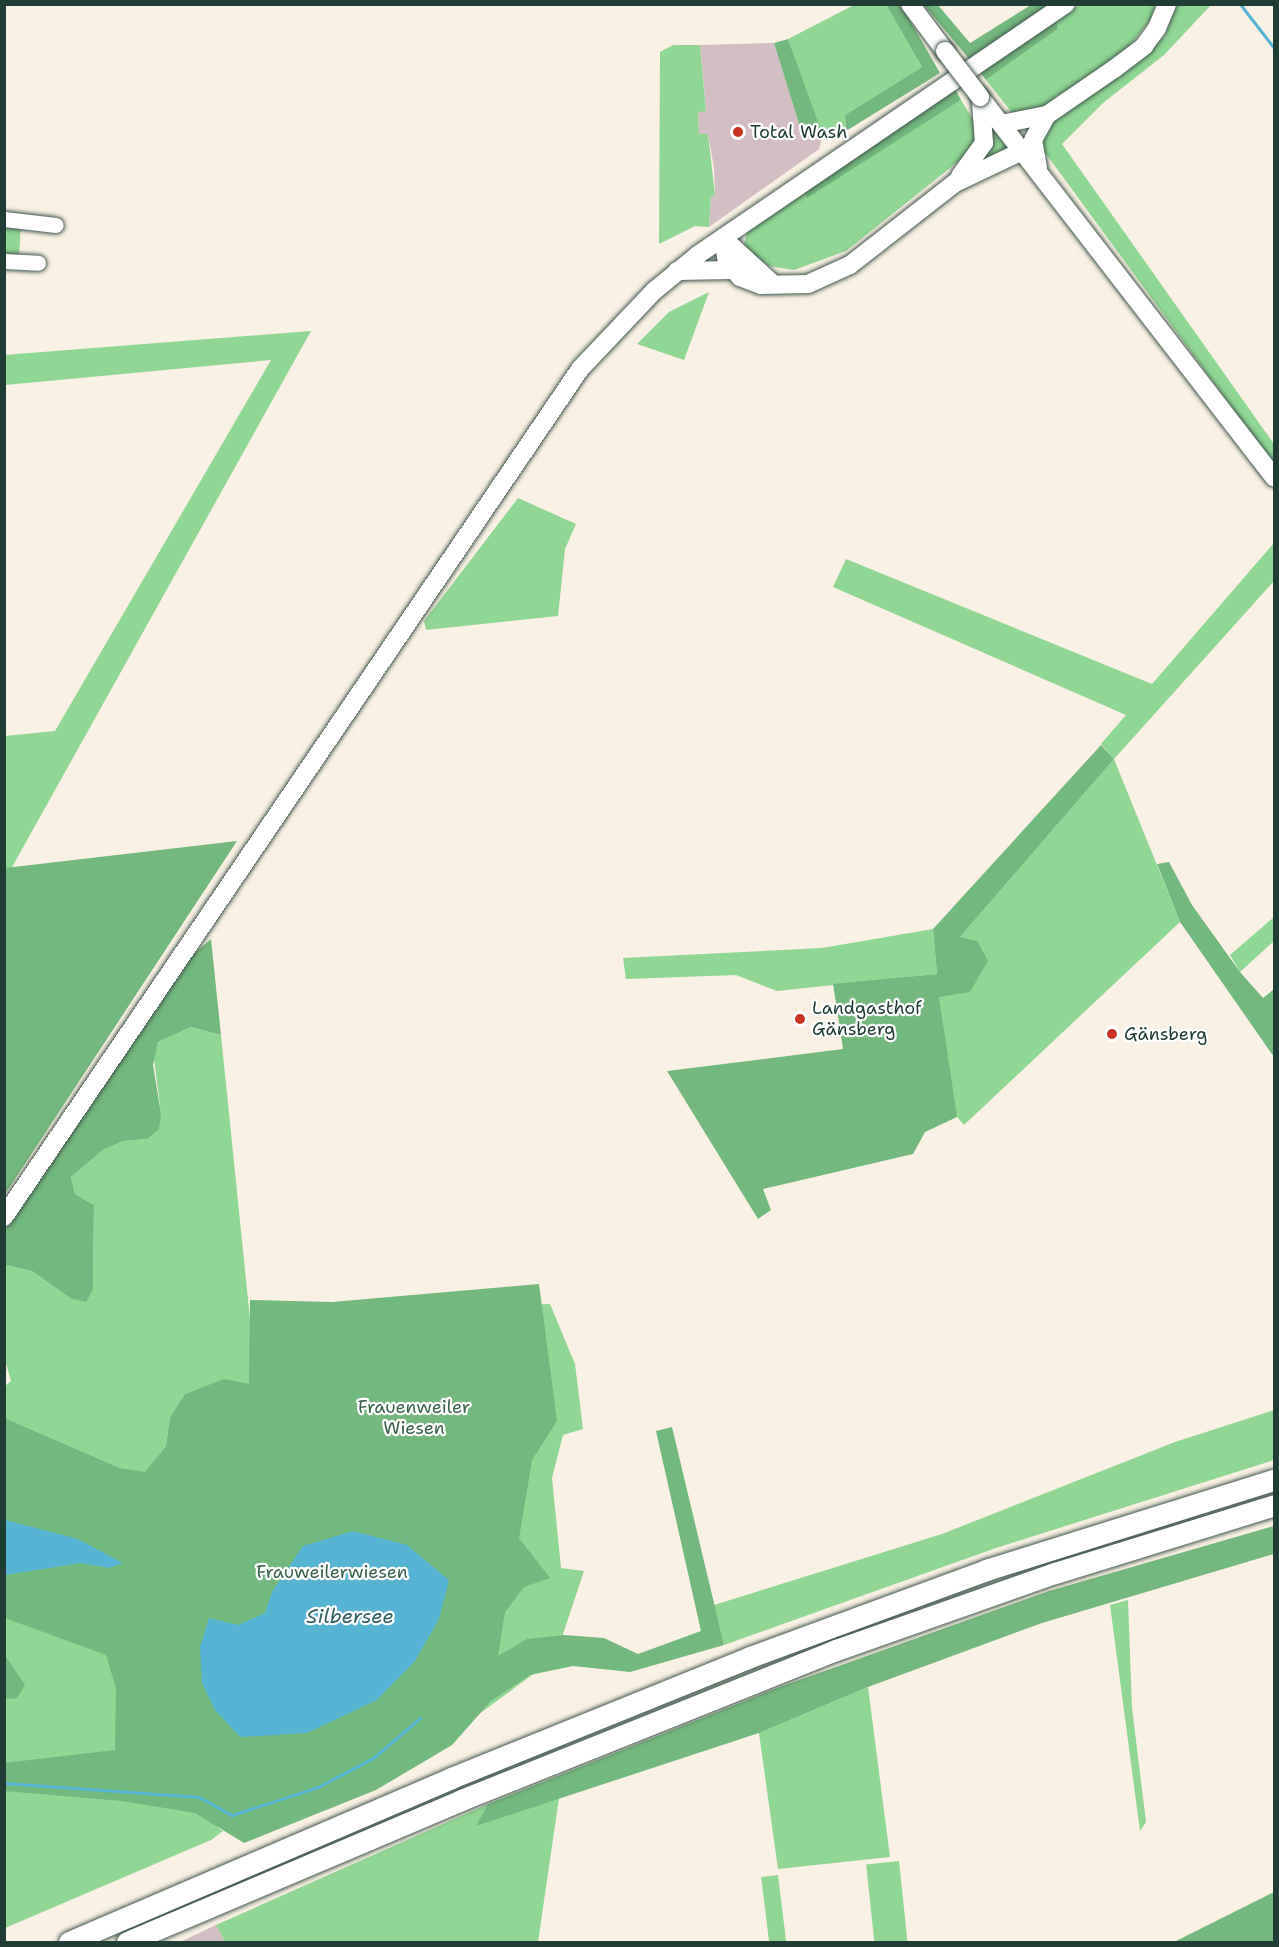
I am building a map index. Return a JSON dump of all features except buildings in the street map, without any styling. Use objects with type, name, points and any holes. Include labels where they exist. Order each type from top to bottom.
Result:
[{"type":"highway","points":[[69,1942],[451,1778],[750,1657],[997,1567],[1275,1480]]},
{"type":"highway","points":[[127,1942],[461,1800],[836,1650],[988,1595],[1275,1505]]},
{"type":"main road","points":[[910,4],[1275,478]]},
{"type":"main road","points":[[4,1217],[580,369],[677,271],[1066,4]]},
{"type":"main road","points":[[1038,169],[1033,140],[1047,116],[1144,46],[1164,7]]},
{"type":"main road","points":[[955,183],[984,143],[980,97]]},
{"type":"main road","points":[[1001,124],[1047,116]]},
{"type":"main road","points":[[677,271],[731,270],[751,282],[775,285],[808,284],[850,265],[955,183],[1022,151]]},
{"type":"main road","points":[[723,238],[731,270]]},
{"type":"main road","points":[[723,238],[775,285]]},
{"type":"street","points":[[4,219],[56,225]]},
{"type":"street","points":[[4,261],[38,263]]},
{"type":"shaded area","points":[[774,43],[801,130],[822,138],[819,149],[709,227],[711,196],[715,195],[714,168],[708,134],[699,134],[698,111],[706,110],[700,45]]},
{"type":"shaded area","points":[[216,1925],[225,1942],[180,1942]]},
{"type":"green space","points":[[854,5],[886,5],[922,67],[845,115],[846,131],[822,138],[788,39]]},
{"type":"green space","points":[[886,5],[899,5],[905,12],[940,73],[846,131],[845,115],[922,67]]},
{"type":"green space","points":[[924,5],[938,5],[970,43],[1031,5],[1051,5],[970,60]]},
{"type":"green space","points":[[1080,5],[1154,5],[1154,9],[1150,20],[1122,56],[1039,111],[1013,114],[986,80],[1058,29],[1056,18]]},
{"type":"green space","points":[[1176,5],[1211,5],[1164,55],[1103,103],[1062,144],[1274,444],[1274,465],[1038,143],[1042,129],[1144,56],[1165,36]]},
{"type":"green space","points":[[1056,18],[1058,29],[986,80],[978,70]]},
{"type":"green space","points":[[788,39],[822,138],[801,130],[774,43]]},
{"type":"green space","points":[[673,45],[700,45],[706,111],[698,112],[699,134],[708,134],[715,195],[711,196],[709,227],[695,226],[659,244],[660,52]]},
{"type":"green space","points":[[954,87],[961,100],[807,198],[804,193]]},
{"type":"green space","points":[[961,100],[974,121],[976,139],[970,152],[846,251],[794,270],[769,266],[743,247],[748,229],[804,193],[807,197]]},
{"type":"green space","points":[[991,122],[1010,147],[978,164]]},
{"type":"green space","points":[[4,223],[21,224],[19,256],[5,255]]},
{"type":"green space","points":[[709,292],[684,360],[637,344],[669,312]]},
{"type":"green space","points":[[311,331],[11,869],[5,868],[5,736],[55,731],[271,360],[5,385],[4,355]]},
{"type":"green space","points":[[518,498],[576,524],[565,549],[558,616],[426,630],[424,621]]},
{"type":"green space","points":[[1274,543],[1274,581],[1114,759],[1101,744],[1126,715],[833,587],[846,559],[1152,684]]},
{"type":"green space","points":[[1101,745],[1114,759],[960,937],[977,941],[988,961],[970,992],[939,997],[957,1117],[925,1132],[913,1154],[763,1189],[771,1210],[758,1219],[667,1071],[843,1049],[833,984],[937,974],[933,929]]},
{"type":"green space","points":[[1114,759],[1180,922],[964,1125],[953,1112],[939,997],[960,937]]},
{"type":"green space","points":[[237,841],[5,1194],[5,868]]},
{"type":"green space","points":[[1169,862],[1192,905],[1240,972],[1263,998],[1274,989],[1274,1057],[1180,922],[1157,864]]},
{"type":"green space","points":[[1274,917],[1274,941],[1240,972],[1230,955]]},
{"type":"green space","points":[[933,929],[937,974],[777,991],[736,975],[626,979],[623,958],[822,948]]},
{"type":"green space","points":[[211,939],[221,1035],[191,1027],[158,1042],[153,1065],[161,1114],[159,1129],[147,1139],[123,1141],[103,1150],[71,1177],[75,1194],[94,1205],[93,1289],[86,1302],[70,1298],[32,1271],[5,1265],[5,1229],[192,955]]},
{"type":"green space","name":"Frauweilerwiesen","points":[[191,1027],[221,1035],[250,1319],[550,1304],[575,1364],[583,1429],[563,1435],[552,1478],[561,1568],[584,1571],[555,1658],[475,1717],[217,1827],[223,1831],[211,1840],[5,1928],[5,1431],[154,1480],[225,1380],[185,1394],[170,1417],[166,1446],[145,1473],[120,1468],[5,1418],[5,1386],[11,1381],[5,1360],[5,1265],[32,1271],[70,1298],[93,1289],[94,1205],[75,1194],[71,1177],[103,1150],[123,1141],[147,1139],[161,1114],[153,1051],[158,1042]]},
{"type":"green space","name":"Frauenweiler Wiesen","points":[[539,1284],[557,1421],[532,1460],[519,1538],[550,1578],[524,1587],[505,1612],[498,1656],[527,1639],[564,1635],[604,1638],[638,1654],[701,1631],[656,1431],[672,1427],[724,1645],[630,1672],[573,1666],[530,1675],[491,1701],[452,1745],[376,1790],[244,1843],[195,1813],[122,1801],[5,1791],[4,1763],[115,1750],[116,1688],[106,1655],[5,1618],[5,1575],[81,1563],[109,1568],[5,1520],[5,1418],[120,1468],[145,1472],[166,1446],[170,1417],[185,1394],[224,1379],[249,1384],[250,1300],[332,1302]],"holes":[[[272,1592],[439,1619],[415,1661],[377,1700],[209,1618],[238,1625],[265,1613]]]},
{"type":"green space","points":[[1274,1410],[1274,1460],[996,1548],[724,1645],[714,1605],[942,1534],[1175,1442]]},
{"type":"green space","points":[[1274,1526],[1274,1554],[1042,1623],[868,1687],[759,1733],[476,1826],[488,1804],[777,1688],[1049,1591]]},
{"type":"green space","points":[[1128,1600],[1132,1708],[1146,1822],[1140,1831],[1110,1605]]},
{"type":"green space","points":[[4,1654],[25,1685],[17,1698],[5,1699]]},
{"type":"green space","points":[[868,1687],[890,1857],[778,1869],[759,1733]]},
{"type":"green space","points":[[559,1798],[538,1942],[225,1942],[216,1925],[488,1804],[477,1825]]},
{"type":"green space","points":[[899,1861],[907,1942],[874,1942],[866,1864]]},
{"type":"green space","points":[[778,1875],[786,1942],[769,1942],[761,1877]]},
{"type":"green space","points":[[1274,1892],[1274,1942],[1174,1942]]},
{"type":"water","points":[[5,1520],[78,1539],[123,1563],[109,1568],[81,1563],[5,1575]]},
{"type":"water","name":"Silbersee","points":[[353,1531],[407,1545],[449,1580],[439,1619],[415,1661],[377,1700],[307,1733],[240,1737],[215,1710],[202,1683],[200,1647],[209,1618],[238,1625],[265,1613],[272,1592],[303,1546]]},
{"type":"waterway","points":[[1240,4],[1274,48]]},
{"type":"waterway","points":[[4,1783],[199,1797],[232,1815],[318,1787],[373,1758],[420,1718]]},
{"type":"place","name":"Total Wash","points":[[738,132]]},
{"type":"place","name":"Landgasthof Gänsberg","points":[[800,1019]]},
{"type":"place","name":"Gänsberg","points":[[1112,1034]]}]
